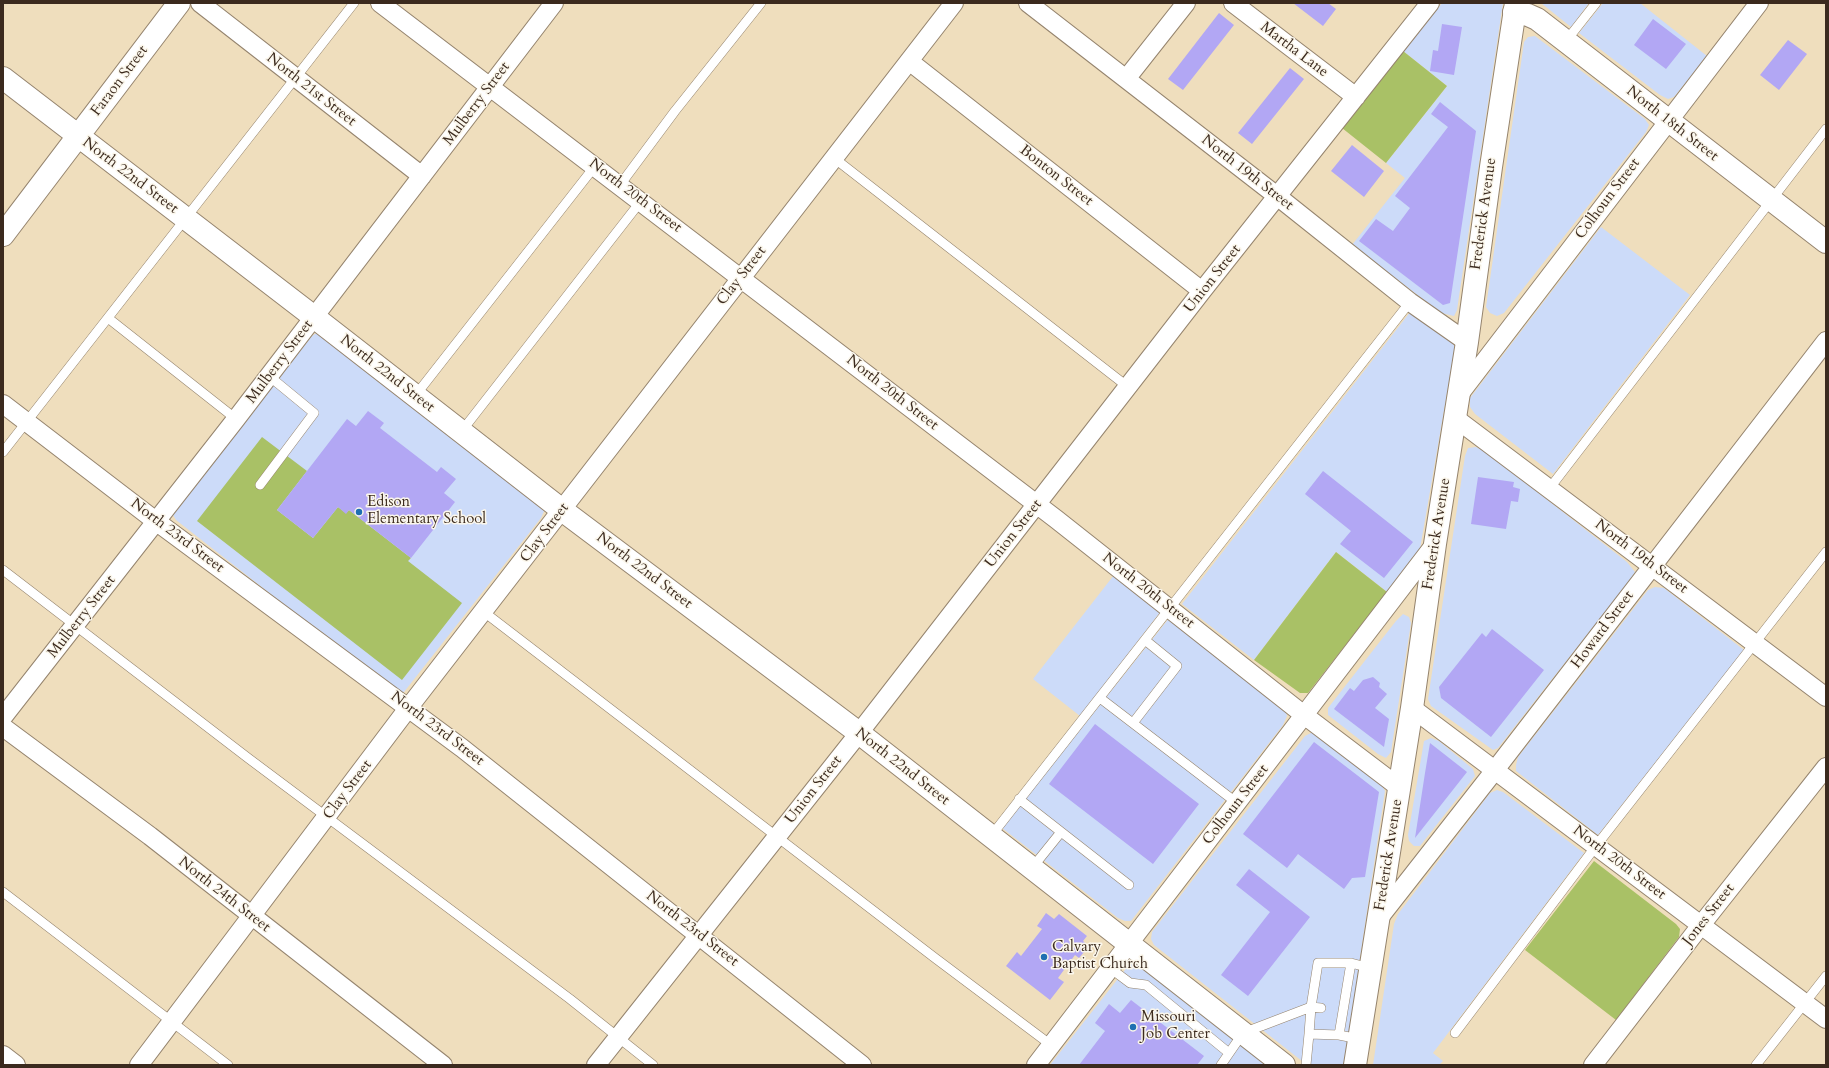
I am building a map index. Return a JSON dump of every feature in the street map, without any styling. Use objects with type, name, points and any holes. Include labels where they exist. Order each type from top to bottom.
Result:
[{"type":"main road","name":"Faraon Street","points":[[3,236],[179,3]]},
{"type":"main road","name":"North 18th Street","points":[[1515,8],[1537,19],[1826,242]]},
{"type":"main road","name":"Frederick Avenue","points":[[1355,1065],[1349,1037],[1361,966],[1379,918],[1400,788],[1435,544],[1467,342],[1515,8]]},
{"type":"main road","name":"North 22nd Street","points":[[3,78],[562,510],[859,733],[1128,945],[1284,1065]]},
{"type":"street","name":"North 21st Street","points":[[200,3],[422,176]]},
{"type":"street","name":"North 20th Street","points":[[380,3],[741,277],[1170,608],[1304,715],[1400,788]]},
{"type":"street","name":"Mulberry Street","points":[[3,717],[157,522],[554,3]]},
{"type":"street","name":"Clay Street","points":[[139,1065],[409,707],[954,3]]},
{"type":"street","name":"North 19th Street","points":[[1028,3],[1277,196],[1410,302],[1467,342]]},
{"type":"street","points":[[1126,79],[1186,3]]},
{"type":"street","name":"Martha Lane","points":[[1233,3],[1356,97]]},
{"type":"street","name":"Union Street","points":[[596,1065],[859,733],[1202,291],[1430,3]]},
{"type":"street","name":"Colhoun Street","points":[[1458,397],[1759,3]]},
{"type":"street","name":"Bonton Street","points":[[909,61],[1202,291]]},
{"type":"street","name":"Howard Street","points":[[1379,918],[1826,341]]},
{"type":"street","name":"North 23rd Street","points":[[3,404],[157,522],[409,707],[862,1065]]},
{"type":"street","name":"North 19th Street","points":[[1455,418],[1826,697]]},
{"type":"street","name":"Colhoun Street","points":[[1036,1065],[1435,544]]},
{"type":"street","name":"North 20th Street","points":[[1412,708],[1826,1019]]},
{"type":"street","name":"North 24th Street","points":[[3,727],[150,836],[251,917],[443,1065]]},
{"type":"street","name":"Jones Street","points":[[1593,1065],[1826,767]]},
{"type":"street","points":[[3,1055],[16,1065]]},
{"type":"lane","points":[[3,452],[354,3]]},
{"type":"lane","points":[[620,185],[675,111],[761,3]]},
{"type":"lane","points":[[1565,42],[1596,3]]},
{"type":"lane","points":[[1549,489],[1826,129]]},
{"type":"lane","points":[[834,158],[1128,387]]},
{"type":"lane","points":[[414,396],[595,166]]},
{"type":"lane","points":[[461,432],[641,201]]},
{"type":"lane","points":[[990,836],[1410,302]]},
{"type":"lane","points":[[108,318],[236,419]]},
{"type":"lane","points":[[260,485],[314,413],[269,376]]},
{"type":"lane","points":[[1455,1033],[1596,846],[1826,552]]},
{"type":"lane","points":[[3,570],[653,1065]]},
{"type":"lane","points":[[484,612],[935,958],[1051,1045]]},
{"type":"lane","points":[[1133,723],[1177,666],[1145,640]]},
{"type":"lane","points":[[1100,698],[1236,803]]},
{"type":"lane","points":[[1020,799],[1129,885]]},
{"type":"lane","points":[[1032,869],[1060,832]]},
{"type":"lane","points":[[3,892],[228,1065]]},
{"type":"lane","points":[[1306,1065],[1311,1007],[1319,988],[1318,963],[1361,966]]},
{"type":"lane","points":[[1309,1034],[1349,1037],[1340,1010],[1343,991],[1361,966]]},
{"type":"lane","points":[[1110,968],[1130,983],[1146,985],[1229,1053]]},
{"type":"lane","points":[[1756,1065],[1826,976]]},
{"type":"lane","points":[[1222,1065],[1243,1033],[1311,1007],[1321,1008]]},
{"type":"shaded area","points":[[1442,3],[1503,3],[1457,310],[1454,316],[1441,313],[1352,245],[1405,178],[1386,163],[1447,86],[1403,51]]},
{"type":"shaded area","points":[[1541,3],[1589,3],[1571,27]]},
{"type":"shaded area","points":[[1603,3],[1640,3],[1707,56],[1674,97],[1668,99],[1660,95],[1579,33]]},
{"type":"shaded area","points":[[1535,36],[1645,119],[1649,125],[1646,132],[1504,313],[1497,316],[1490,313],[1486,307],[1524,42],[1528,37]]},
{"type":"shaded area","points":[[1601,227],[1690,295],[1553,474],[1475,414],[1470,407],[1470,398]]},
{"type":"shaded area","points":[[1411,311],[1450,339],[1455,347],[1420,549],[1387,592],[1336,552],[1254,660],[1182,604]]},
{"type":"shaded area","name":"Edison Elementary School","points":[[318,332],[545,509],[541,518],[404,692],[398,692],[392,689],[176,520],[173,515],[176,509],[312,336]]},
{"type":"shaded area","points":[[1476,447],[1486,452],[1627,562],[1635,572],[1498,748],[1493,750],[1431,706],[1428,699],[1465,456],[1468,448]]},
{"type":"shaded area","points":[[1114,575],[1161,611],[1080,716],[1033,679]]},
{"type":"shaded area","points":[[1655,587],[1664,588],[1744,650],[1598,835],[1516,771],[1516,765],[1518,757],[1648,590]]},
{"type":"shaded area","points":[[1403,614],[1409,617],[1411,623],[1391,752],[1386,758],[1378,754],[1328,715],[1328,708]]},
{"type":"shaded area","points":[[1170,617],[1285,709],[1287,716],[1283,725],[1131,921],[1125,921],[1118,918],[1002,828]]},
{"type":"shaded area","points":[[1313,732],[1381,784],[1385,791],[1344,1065],[1307,1065],[1154,945],[1151,939],[1152,932],[1305,736]]},
{"type":"shaded area","points":[[1431,738],[1439,741],[1473,769],[1475,776],[1420,846],[1414,846],[1409,841],[1408,835],[1424,741]]},
{"type":"shaded area","points":[[1497,790],[1503,792],[1584,853],[1433,1053],[1443,1061],[1439,1065],[1373,1065],[1394,924],[1398,914],[1490,793]]},
{"type":"shaded area","points":[[1134,962],[1140,964],[1269,1065],[1050,1065],[1128,966]]},
{"type":"green space","points":[[1403,51],[1447,86],[1386,163],[1342,128]]},
{"type":"green space","points":[[262,437],[307,471],[277,510],[313,538],[338,507],[346,513],[349,510],[411,558],[408,561],[462,603],[402,680],[197,521]]},
{"type":"green space","points":[[1336,552],[1387,592],[1308,693],[1300,693],[1254,660]]},
{"type":"green space","points":[[1594,861],[1676,924],[1680,929],[1679,937],[1616,1020],[1525,950]]},
{"type":"building","points":[[1293,3],[1328,3],[1336,9],[1323,26]]},
{"type":"building","points":[[1219,13],[1234,25],[1183,90],[1168,79]]},
{"type":"building","points":[[1653,19],[1686,44],[1666,69],[1634,45]]},
{"type":"building","points":[[1442,24],[1462,27],[1454,75],[1430,71],[1433,50],[1438,51]]},
{"type":"building","points":[[1788,40],[1807,54],[1779,90],[1760,75]]},
{"type":"building","points":[[1290,68],[1304,79],[1252,144],[1238,133]]},
{"type":"building","points":[[1440,102],[1476,131],[1450,303],[1443,305],[1359,241],[1376,219],[1393,231],[1410,208],[1395,196],[1448,127],[1431,114]]},
{"type":"building","points":[[1352,145],[1384,171],[1364,197],[1331,171]]},
{"type":"building","name":"Edison Elementary School","points":[[368,411],[384,423],[380,428],[437,472],[441,467],[456,479],[444,493],[455,502],[411,558],[349,510],[346,514],[338,507],[313,538],[277,510],[347,419],[356,426]]},
{"type":"building","points":[[1323,471],[1413,542],[1384,578],[1340,544],[1351,531],[1305,494]]},
{"type":"building","points":[[1478,477],[1514,482],[1513,487],[1520,489],[1518,502],[1511,501],[1506,529],[1471,524]]},
{"type":"building","points":[[1492,629],[1544,670],[1491,737],[1441,698],[1439,687],[1482,633],[1486,637]]},
{"type":"building","points":[[1373,677],[1380,683],[1379,687],[1387,694],[1375,708],[1389,719],[1384,747],[1334,709],[1350,688],[1354,691],[1363,680]]},
{"type":"building","points":[[1095,724],[1199,804],[1153,864],[1049,784]]},
{"type":"building","points":[[1314,742],[1379,792],[1365,877],[1352,878],[1344,889],[1298,854],[1287,868],[1243,834]]},
{"type":"building","points":[[1430,743],[1467,772],[1415,838],[1425,773]]},
{"type":"building","points":[[1249,869],[1310,917],[1248,996],[1221,975],[1270,912],[1236,885]]},
{"type":"building","name":"Calvary Baptist Church","points":[[1046,913],[1054,919],[1059,914],[1087,936],[1083,941],[1089,946],[1079,958],[1075,955],[1058,978],[1064,982],[1050,1000],[1006,966],[1017,952],[1021,956],[1042,929],[1037,926]]},
{"type":"building","name":"Missouri Job Center","points":[[1131,1000],[1204,1056],[1197,1065],[1079,1065],[1105,1031],[1095,1023],[1109,1004],[1120,1013]]},
{"type":"place","name":"Edison Elementary School","points":[[359,512]]},
{"type":"place","name":"Calvary Baptist Church","points":[[1044,957]]},
{"type":"place","name":"Missouri Job Center","points":[[1133,1027]]}]
